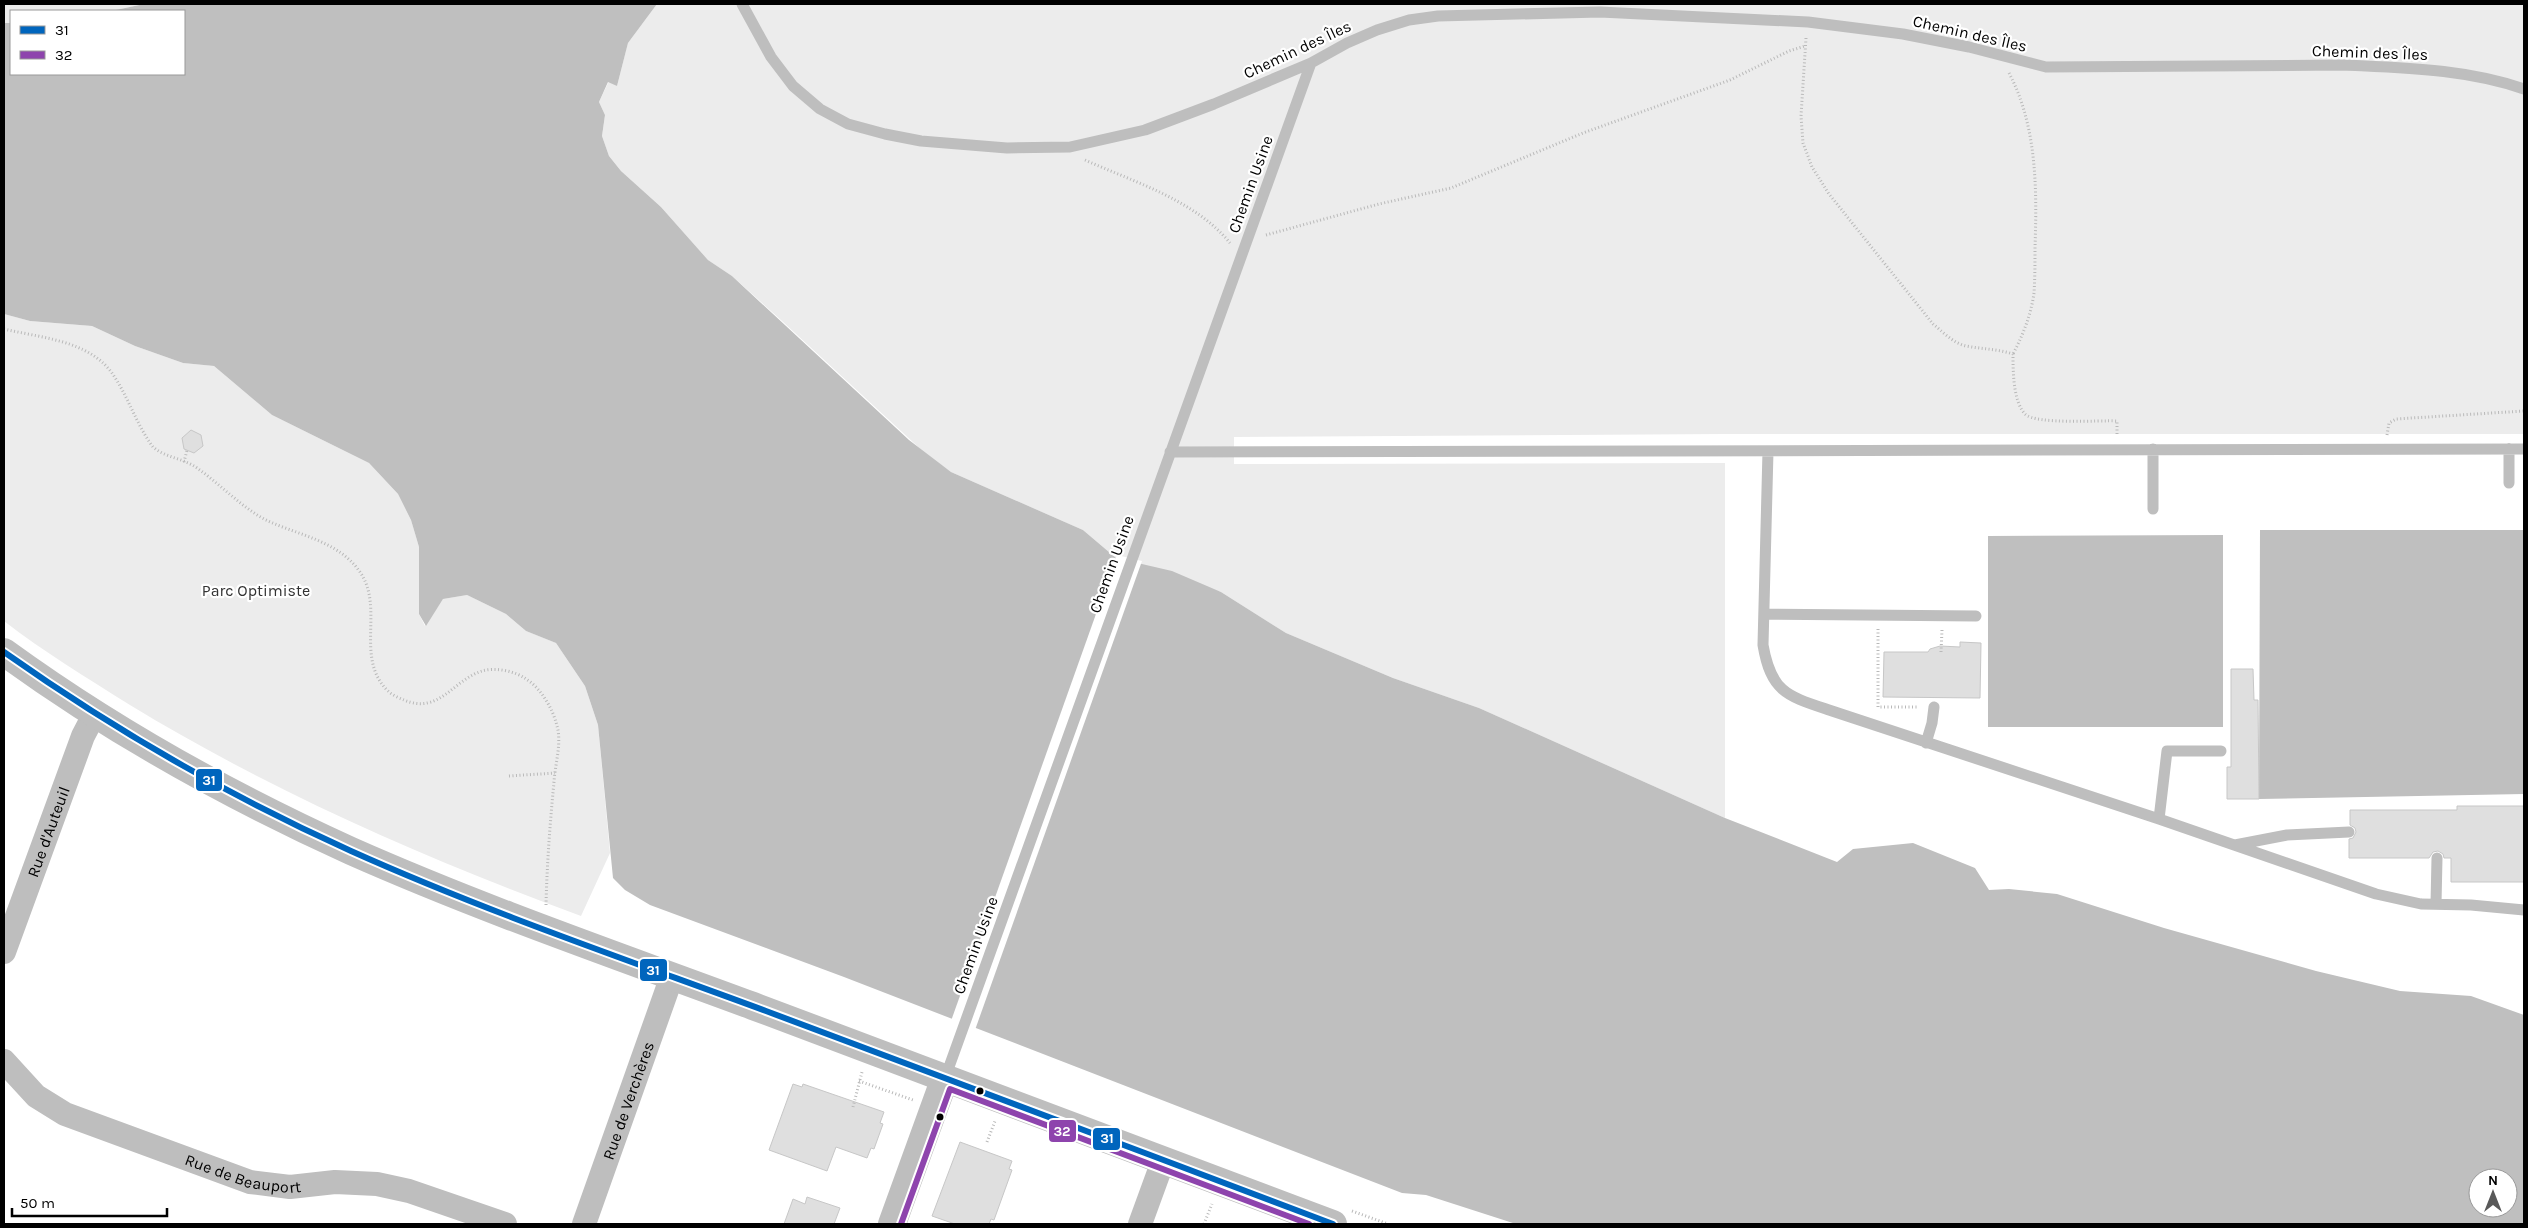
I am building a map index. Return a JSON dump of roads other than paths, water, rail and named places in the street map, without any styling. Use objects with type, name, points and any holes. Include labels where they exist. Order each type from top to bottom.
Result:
[{"type":"street","points":[[4,652],[95,712],[250,801],[351,850],[466,898],[1333,1224]]},
{"type":"street","name":"Rue d'Auteuil","points":[[4,952],[83,736],[95,712]]},
{"type":"street","name":"Rue de Verchères","points":[[584,1224],[672,976]]},
{"type":"street","name":"Rue de Beauport","points":[[4,1061],[36,1096],[65,1114],[250,1182],[290,1188],[335,1182],[377,1184],[409,1190],[505,1224]]},
{"type":"street","points":[[892,1224],[945,1078]]},
{"type":"street","points":[[1140,1224],[1163,1161]]},
{"type":"lane","name":"Chemin des Îles","points":[[742,4],[771,58],[793,86],[820,109],[848,124],[921,141],[1043,149],[1089,144],[1145,130],[1214,104],[1311,63],[1346,43],[1377,30],[1409,20],[1438,16],[1600,12],[1808,22],[1904,34],[1970,47],[2046,67],[2344,65],[2421,69],[2488,78],[2524,90]]},
{"type":"lane","name":"Chemin Usine","points":[[945,1078],[1311,63]]},
{"type":"lane","points":[[2153,449],[2153,509]]},
{"type":"lane","points":[[2509,483],[2510,449]]},
{"type":"lane","points":[[1170,452],[2524,449]]},
{"type":"lane","points":[[1768,451],[1763,645],[1767,667],[1773,679],[1784,691],[1801,700],[1926,743],[2159,819],[2376,894],[2398,900],[2524,910]]},
{"type":"lane","points":[[1764,614],[1976,616]]},
{"type":"lane","points":[[1926,743],[1932,723],[1934,707]]},
{"type":"lane","points":[[2159,819],[2167,751],[2221,751]]},
{"type":"lane","points":[[2234,845],[2287,835],[2350,832]]},
{"type":"lane","points":[[2436,904],[2437,858]]},
{"type":"park label","name":"Parc Optimiste","points":[[256,590]]}]
